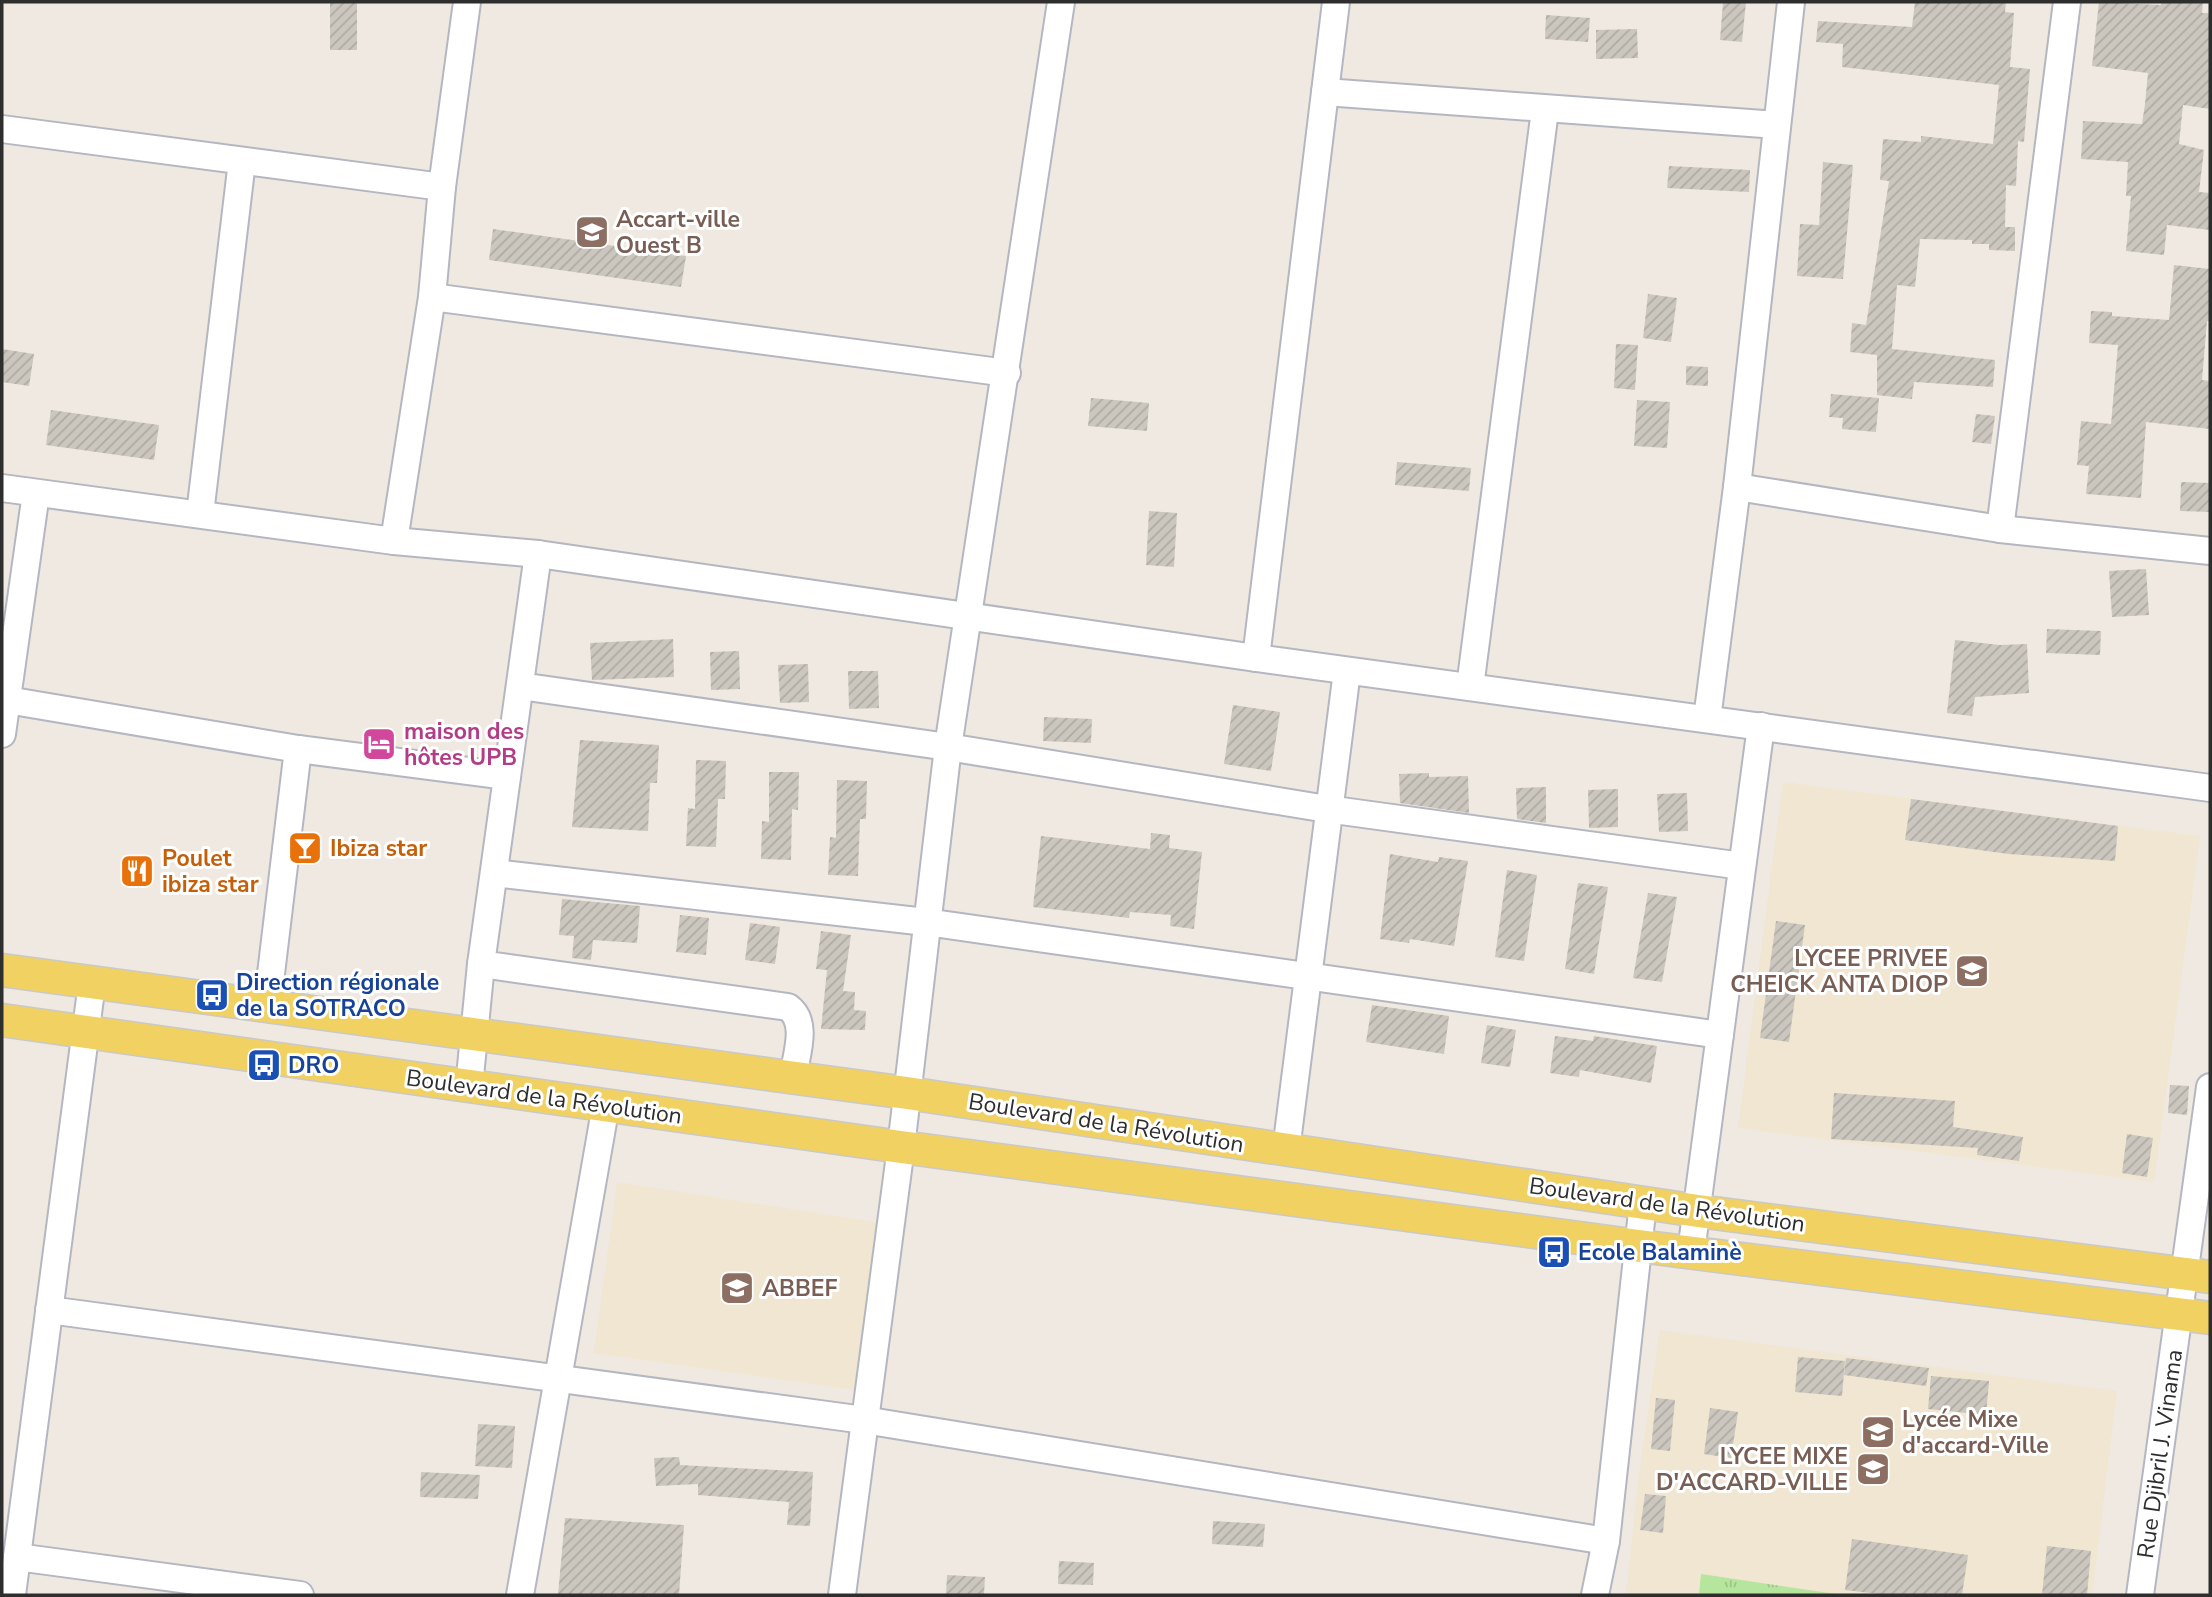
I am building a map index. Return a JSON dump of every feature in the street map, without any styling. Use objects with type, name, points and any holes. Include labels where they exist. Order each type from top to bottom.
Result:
[{"type":"main road","name":"Boulevard de la Révolution","points":[[2,970],[267,1007],[475,1032],[907,1093],[1698,1211],[2197,1275]]},
{"type":"main road","name":"Boulevard de la Révolution","points":[[2,1020],[901,1147],[1639,1246],[2210,1318]]},
{"type":"street","points":[[394,541],[432,297],[442,187],[467,2]]},
{"type":"street","points":[[842,1595],[901,1147],[948,747],[1007,373],[1061,2]]},
{"type":"street","points":[[1256,658],[1336,2]]},
{"type":"street","points":[[1707,719],[1737,487],[1791,2]]},
{"type":"street","points":[[2000,529],[2067,2]]},
{"type":"street","points":[[1325,92],[1777,125]]},
{"type":"street","points":[[1470,687],[1545,110]]},
{"type":"street","points":[[2,129],[442,187]]},
{"type":"street","points":[[200,514],[242,160]]},
{"type":"street","points":[[432,297],[1007,373]]},
{"type":"street","points":[[1737,487],[2000,529],[2210,551]]},
{"type":"street","points":[[2,488],[394,541],[538,554],[1347,671],[2210,788]]},
{"type":"street","points":[[2,734],[36,493]]},
{"type":"street","points":[[469,1087],[481,964],[538,554]]},
{"type":"street","points":[[1286,1150],[1327,809],[1347,671]]},
{"type":"street","points":[[520,686],[948,747],[1327,809],[1742,866]]},
{"type":"street","points":[[7,700],[298,749],[507,776]]},
{"type":"street","points":[[1691,1252],[1761,726]]},
{"type":"street","points":[[267,1007],[298,749]]},
{"type":"street","points":[[494,873],[926,922],[1720,1035]]},
{"type":"street","points":[[481,964],[788,1007],[797,1013],[800,1022],[793,1077]]},
{"type":"street","points":[[12,1595],[92,983]]},
{"type":"street","name":"Rue Djibril J. Vinama","points":[[2140,1595],[2178,1313],[2197,1275],[2210,1087]]},
{"type":"street","points":[[520,1595],[606,1105]]},
{"type":"street","points":[[1595,1595],[1606,1541],[1643,1203]]},
{"type":"street","points":[[49,1310],[864,1420],[1606,1541]]},
{"type":"street","points":[[17,1557],[261,1593],[300,1595]]},
{"type":"shaded area","points":[[1783,782],[2200,836],[2154,1182],[1738,1128]]},
{"type":"shaded area","name":"ABBEF","points":[[617,1182],[882,1223],[855,1390],[594,1353]]},
{"type":"shaded area","name":"Lycée Mixe d'accard-Ville","points":[[1660,1330],[2117,1391],[2092,1595],[1626,1595],[1639,1474]]},
{"type":"green space","points":[[1701,1574],[1843,1595],[1699,1595]]},
{"type":"building","points":[[330,2],[357,2],[357,50],[330,50]]},
{"type":"building","points":[[1723,2],[1746,2],[1742,42],[1720,40]]},
{"type":"building","points":[[1915,2],[2006,2],[2005,12],[2014,13],[2010,67],[2030,69],[2024,142],[2018,141],[2016,186],[2006,185],[2005,227],[2015,227],[2015,251],[1989,250],[1989,244],[1972,244],[1972,240],[1920,239],[1915,287],[1897,285],[1892,349],[1995,360],[1993,387],[1914,382],[1912,399],[1877,395],[1877,355],[1850,352],[1852,323],[1866,325],[1889,181],[1880,180],[1883,139],[1921,142],[1921,136],[1993,144],[1999,85],[1842,67],[1843,44],[1816,42],[1818,21],[1912,27]]},
{"type":"building","points":[[2099,2],[2161,5],[2161,2],[2203,2],[2202,13],[2210,13],[2210,109],[2183,105],[2179,144],[2204,150],[2199,192],[2210,193],[2210,230],[2167,225],[2164,255],[2126,251],[2131,196],[2126,196],[2128,162],[2081,159],[2083,121],[2142,124],[2145,104],[2148,73],[2092,66]]},
{"type":"building","points":[[1546,15],[1590,18],[1588,42],[1545,39]]},
{"type":"building","points":[[1637,29],[1638,58],[1596,59],[1596,30]]},
{"type":"building","points":[[1823,162],[1853,165],[1843,279],[1797,276],[1800,224],[1819,225]]},
{"type":"building","points":[[1669,166],[1750,170],[1749,192],[1667,188]]},
{"type":"building","points":[[493,229],[686,256],[681,287],[489,260]]},
{"type":"building","points":[[2174,265],[2210,269],[2210,321],[2207,321],[2202,380],[2210,381],[2210,429],[2146,422],[2141,498],[2086,494],[2089,466],[2077,465],[2081,421],[2111,424],[2118,345],[2089,343],[2091,311],[2112,312],[2112,316],[2169,320]]},
{"type":"building","points":[[1648,294],[1677,298],[1671,342],[1643,338]]},
{"type":"building","points":[[1616,344],[1638,345],[1635,390],[1614,388]]},
{"type":"building","points":[[2,349],[34,354],[29,386],[2,382]]},
{"type":"building","points":[[1686,366],[1708,367],[1708,386],[1686,385]]},
{"type":"building","points":[[1831,394],[1879,398],[1876,432],[1842,429],[1843,418],[1829,417]]},
{"type":"building","points":[[1091,398],[1149,403],[1147,431],[1088,426]]},
{"type":"building","points":[[1637,400],[1670,402],[1667,448],[1634,446]]},
{"type":"building","points":[[51,410],[159,425],[154,460],[46,445]]},
{"type":"building","points":[[1976,414],[1995,416],[1991,444],[1972,442]]},
{"type":"building","points":[[1397,462],[1471,468],[1469,491],[1395,485]]},
{"type":"building","points":[[2181,482],[2210,483],[2210,512],[2180,511]]},
{"type":"building","points":[[1149,511],[1177,513],[1174,567],[1146,565]]},
{"type":"building","points":[[2146,569],[2149,615],[2112,617],[2109,571]]},
{"type":"building","points":[[2047,629],[2101,631],[2100,655],[2046,653]]},
{"type":"building","points":[[673,639],[674,677],[592,680],[590,643]]},
{"type":"building","points":[[1955,640],[2000,645],[2027,644],[2029,693],[1975,697],[1972,716],[1947,713]]},
{"type":"building","points":[[739,651],[740,689],[711,690],[710,652]]},
{"type":"building","points":[[808,664],[809,702],[780,703],[778,665]]},
{"type":"building","points":[[848,671],[878,671],[879,708],[849,709]]},
{"type":"building","points":[[1233,705],[1280,712],[1271,771],[1224,764]]},
{"type":"building","points":[[1044,717],[1092,719],[1091,743],[1043,741]]},
{"type":"building","points":[[580,740],[659,745],[657,783],[650,783],[648,831],[572,827]]},
{"type":"building","points":[[696,760],[726,761],[725,799],[718,799],[716,847],[686,846],[688,808],[695,809]]},
{"type":"building","points":[[769,772],[799,772],[798,810],[792,809],[791,860],[761,859],[762,821],[769,822]]},
{"type":"building","points":[[1429,773],[1429,777],[1468,776],[1469,813],[1400,803],[1399,774]]},
{"type":"building","points":[[837,780],[867,781],[866,819],[860,819],[858,876],[828,875],[830,837],[836,838]]},
{"type":"building","points":[[1546,787],[1546,823],[1517,819],[1516,788]]},
{"type":"building","points":[[1618,789],[1618,827],[1589,828],[1588,790]]},
{"type":"building","points":[[1687,793],[1688,831],[1659,832],[1657,794]]},
{"type":"building","points":[[1911,799],[2118,826],[2115,861],[2009,854],[1905,840]]},
{"type":"building","points":[[1151,833],[1170,835],[1169,848],[1202,852],[1194,929],[1170,926],[1171,915],[1130,912],[1129,918],[1033,907],[1041,836],[1150,849]]},
{"type":"building","points":[[1390,854],[1438,862],[1439,857],[1468,861],[1454,946],[1410,939],[1409,943],[1380,939]]},
{"type":"building","points":[[1507,870],[1537,875],[1524,961],[1495,957]]},
{"type":"building","points":[[1578,883],[1608,887],[1594,974],[1565,969]]},
{"type":"building","points":[[1648,893],[1677,897],[1662,982],[1633,978]]},
{"type":"building","points":[[562,899],[640,906],[637,943],[593,940],[591,960],[572,958],[574,936],[559,935]]},
{"type":"building","points":[[680,915],[709,918],[706,955],[676,952]]},
{"type":"building","points":[[1776,921],[1805,925],[1789,1042],[1760,1038]]},
{"type":"building","points":[[750,923],[780,927],[775,964],[745,960]]},
{"type":"building","points":[[821,931],[851,935],[843,991],[855,992],[854,1010],[866,1011],[865,1030],[821,1029],[827,970],[816,969]]},
{"type":"building","points":[[1372,1005],[1449,1016],[1444,1054],[1366,1042]]},
{"type":"building","points":[[1487,1025],[1516,1030],[1510,1067],[1481,1063]]},
{"type":"building","points":[[1555,1036],[1593,1041],[1594,1036],[1657,1046],[1651,1083],[1580,1070],[1579,1077],[1550,1073]]},
{"type":"building","points":[[2170,1085],[2189,1086],[2187,1115],[2168,1113]]},
{"type":"building","points":[[1834,1093],[1955,1101],[1953,1127],[2023,1137],[2019,1161],[1977,1155],[1978,1148],[1831,1139]]},
{"type":"building","points":[[2127,1134],[2153,1138],[2147,1177],[2122,1173]]},
{"type":"building","points":[[1798,1357],[1845,1361],[1842,1396],[1795,1392]]},
{"type":"building","points":[[1846,1358],[1929,1368],[1926,1386],[1844,1375]]},
{"type":"building","points":[[1931,1376],[1989,1381],[1986,1415],[1928,1409]]},
{"type":"building","points":[[1656,1398],[1675,1400],[1670,1451],[1651,1449]]},
{"type":"building","points":[[1710,1408],[1738,1412],[1731,1458],[1704,1454]]},
{"type":"building","points":[[478,1424],[515,1426],[512,1468],[475,1466]]},
{"type":"building","points":[[679,1457],[680,1465],[813,1472],[810,1526],[787,1525],[789,1502],[698,1495],[698,1484],[656,1486],[654,1458]]},
{"type":"building","points":[[421,1472],[480,1475],[478,1499],[420,1497]]},
{"type":"building","points":[[1645,1494],[1666,1496],[1663,1533],[1640,1530]]},
{"type":"building","points":[[565,1518],[684,1525],[679,1595],[558,1595]]},
{"type":"building","points":[[1213,1521],[1265,1524],[1263,1547],[1212,1544]]},
{"type":"building","points":[[1852,1539],[1968,1555],[1962,1595],[1887,1595],[1845,1590]]},
{"type":"building","points":[[2047,1546],[2091,1551],[2087,1595],[2042,1595]]},
{"type":"building","points":[[1059,1561],[1094,1563],[1093,1585],[1058,1584]]},
{"type":"building","points":[[947,1575],[985,1577],[984,1595],[946,1595]]},
{"type":"place","name":"Accart-ville Ouest B","points":[[592,232]]},
{"type":"place","name":"maison des hôtes UPB","points":[[379,744]]},
{"type":"place","name":"Ibiza star","points":[[305,848]]},
{"type":"place","name":"Poulet ibiza star","points":[[137,871]]},
{"type":"place","name":"LYCEE PRIVEE CHEICK ANTA DIOP","points":[[1972,971]]},
{"type":"place","name":"Direction régionale de la SOTRACO","points":[[212,995]]},
{"type":"place","name":"DRO","points":[[264,1065]]},
{"type":"place","name":"Ecole Balaminè","points":[[1554,1252]]},
{"type":"place","name":"ABBEF","points":[[737,1288]]},
{"type":"place","name":"Lycée Mixe d'accard-Ville","points":[[1878,1432]]},
{"type":"place","name":"LYCEE MIXE D'ACCARD-VILLE","points":[[1873,1469]]}]
